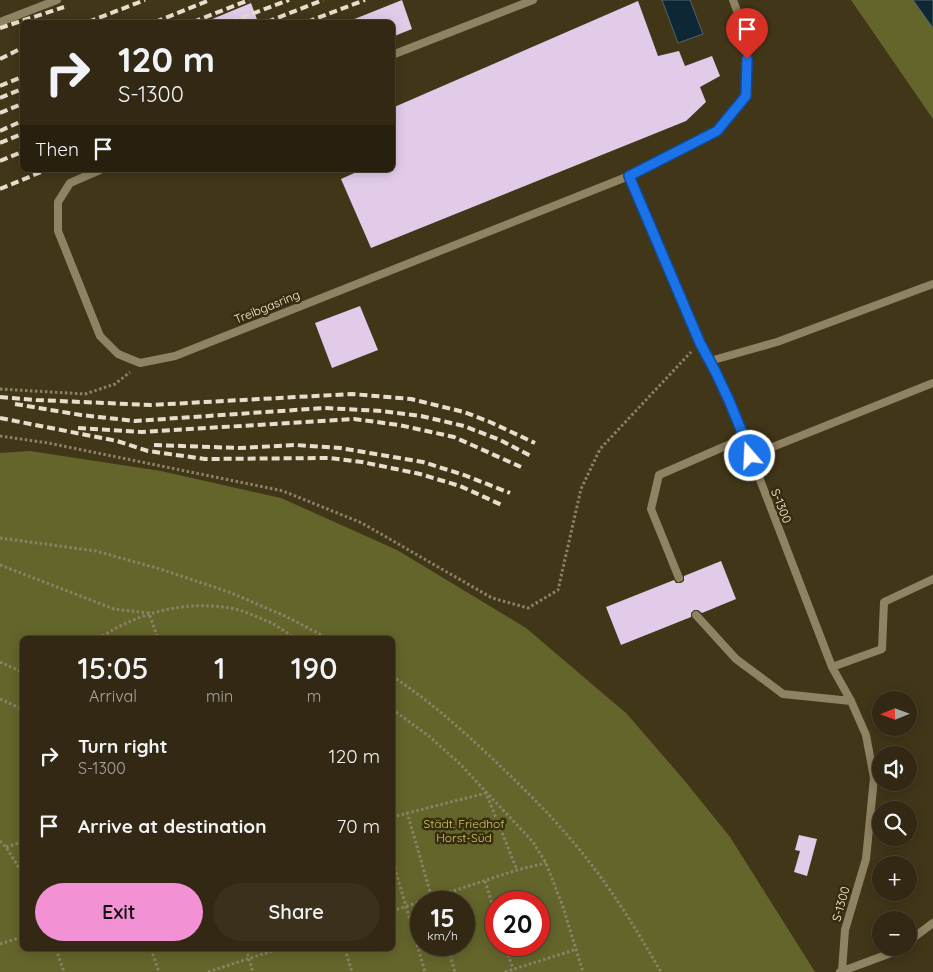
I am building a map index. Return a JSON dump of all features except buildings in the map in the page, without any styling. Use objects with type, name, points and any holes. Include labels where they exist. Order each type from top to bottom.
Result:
[{"type":"lane","points":[[0,22],[57,0]]},
{"type":"lane","points":[[395,54],[533,0]]},
{"type":"lane","points":[[629,176],[717,131],[746,96],[748,41],[733,0]]},
{"type":"lane","points":[[95,172],[70,183],[58,202],[58,231],[100,336],[118,354],[140,363]]},
{"type":"lane","name":"S-1300","points":[[629,176],[700,343],[710,361],[744,438],[832,667],[851,701],[866,735],[874,778],[866,859],[845,930],[841,971]]},
{"type":"lane","name":"Treibgasring","points":[[140,363],[175,356],[629,176]]},
{"type":"lane","points":[[710,361],[777,342],[933,284]]},
{"type":"lane","points":[[750,456],[933,383]]},
{"type":"lane","points":[[679,578],[651,510],[659,475],[744,438]]},
{"type":"lane","points":[[832,667],[882,649],[884,602],[933,579]]},
{"type":"lane","points":[[696,615],[736,659],[783,694],[851,701]]},
{"type":"lane","points":[[917,934],[933,923]]},
{"type":"lane","points":[[841,971],[883,956]]},
{"type":"path","points":[[0,436],[48,443],[282,492],[362,523],[492,598],[528,608],[558,590],[581,489],[600,449],[700,343]]},
{"type":"path","points":[[0,390],[85,394],[115,384],[140,363]]},
{"type":"path","points":[[0,538],[96,551],[160,568],[229,592],[285,616],[323,636]]},
{"type":"path","points":[[0,566],[114,609],[149,613]]},
{"type":"path","points":[[102,636],[111,630],[149,613],[192,605],[231,608],[268,622],[291,636]]},
{"type":"path","points":[[149,613],[157,636]]},
{"type":"path","points":[[0,662],[20,671]]},
{"type":"path","points":[[395,678],[421,695],[473,740],[529,794],[574,842],[610,889],[661,972]]},
{"type":"path","points":[[0,699],[20,708]]},
{"type":"path","points":[[395,711],[430,737],[533,842],[546,863],[564,907],[583,972]]},
{"type":"path","points":[[395,816],[486,793]]},
{"type":"path","points":[[486,793],[517,870]]},
{"type":"path","points":[[406,812],[430,891]]},
{"type":"path","points":[[0,841],[20,870]]},
{"type":"path","points":[[6,847],[20,843]]},
{"type":"path","points":[[454,891],[517,870],[546,863]]},
{"type":"path","points":[[395,868],[425,972]]},
{"type":"path","points":[[485,881],[488,891]]},
{"type":"path","points":[[395,910],[410,905]]},
{"type":"path","points":[[0,944],[20,938]]},
{"type":"path","points":[[505,972],[577,949]]},
{"type":"path","points":[[57,951],[64,972]]},
{"type":"path","points":[[152,951],[159,972]]},
{"type":"path","points":[[247,951],[253,972]]},
{"type":"path","points":[[208,972],[272,951]]},
{"type":"path","points":[[346,951],[352,972]]},
{"type":"path","points":[[450,956],[455,972]]},
{"type":"path","points":[[509,956],[513,969]]},
{"type":"green space","points":[[851,0],[933,0],[933,119]]},
{"type":"green space","name":"Städt. Friedhof Horst-Süd","points":[[30,451],[161,471],[281,498],[397,550],[526,628],[627,714],[684,780],[730,837],[815,972],[0,972],[0,453]]},
{"type":"water","points":[[662,0],[690,0],[703,34],[678,43]]},
{"type":"water","points":[[913,0],[933,0],[933,28]]},
{"type":"railway","points":[[93,20],[145,0]]},
{"type":"railway","points":[[160,20],[210,0]]},
{"type":"railway","points":[[198,20],[249,0]]},
{"type":"railway","points":[[235,20],[289,0]]},
{"type":"railway","points":[[272,20],[323,0]]},
{"type":"railway","points":[[312,20],[365,0]]},
{"type":"railway","points":[[24,20],[64,7]]},
{"type":"railway","points":[[0,28],[20,21]]},
{"type":"railway","points":[[0,59],[20,49]]},
{"type":"railway","points":[[0,86],[20,78]]},
{"type":"railway","points":[[0,98],[20,90]]},
{"type":"railway","points":[[0,113],[20,105]]},
{"type":"railway","points":[[0,131],[20,122]]},
{"type":"railway","points":[[0,143],[20,135]]},
{"type":"railway","points":[[0,161],[20,153]]},
{"type":"railway","points":[[0,189],[41,172]]},
{"type":"railway","points":[[0,397],[151,405],[352,394],[411,399],[464,412],[535,443]]},
{"type":"railway","points":[[15,404],[81,415],[135,421],[324,408],[382,411],[421,416],[464,426],[500,440],[531,456]]},
{"type":"railway","points":[[0,418],[117,441],[148,451],[205,459],[329,458],[362,462],[420,474],[460,486],[504,506]]},
{"type":"railway","points":[[78,428],[142,432],[354,419],[399,425],[454,437],[521,467]]},
{"type":"railway","points":[[154,445],[239,448],[296,445],[340,448],[423,462],[464,475],[510,493]]},
{"type":"route","points":[[747,59],[746,96],[717,131],[629,176],[700,343],[710,361],[744,438],[750,456]]}]
